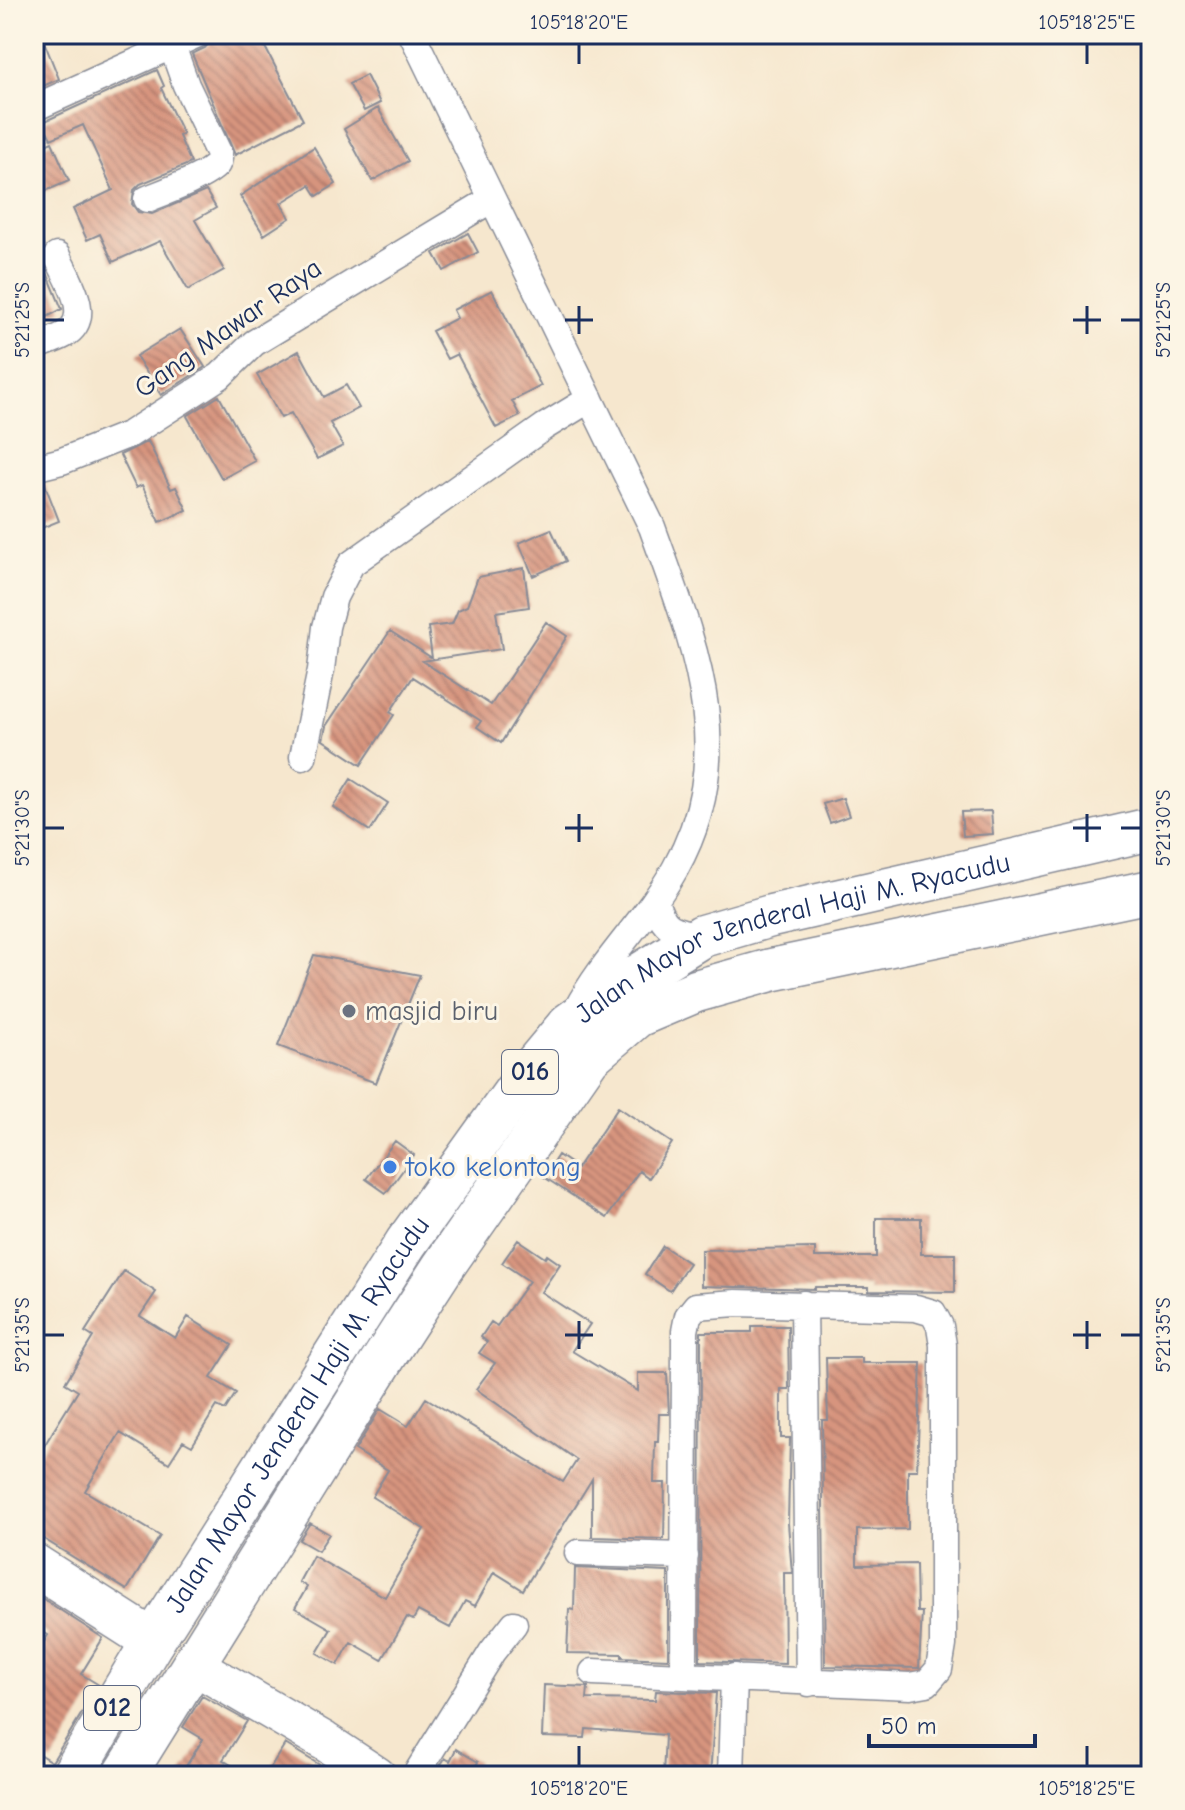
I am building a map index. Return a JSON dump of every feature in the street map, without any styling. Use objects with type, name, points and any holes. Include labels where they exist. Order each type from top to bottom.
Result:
[{"type":"main road","name":"Jalan Mayor Jenderal Haji M. Ryacudu","points":[[72,1776],[153,1641],[406,1243],[521,1083],[569,1024],[626,983],[702,936],[771,916],[1151,829]]},
{"type":"main road","name":"Jalan Mayor Jenderal Haji M. Ryacudu","points":[[124,1776],[443,1267],[589,1057],[637,1016],[696,991],[771,970],[1151,891]]},
{"type":"main road","points":[[406,1243],[443,1267]]},
{"type":"main road","points":[[34,1565],[153,1641]]},
{"type":"street","points":[[412,34],[652,527],[679,602],[704,693],[710,742],[708,772],[695,826],[676,868],[655,900],[600,969],[569,1024]]},
{"type":"street","points":[[34,108],[182,39],[219,160],[216,166],[191,180],[147,199]]},
{"type":"street","name":"Gang Mawar Raya","points":[[34,468],[62,461],[130,434],[220,376],[254,343],[492,199]]},
{"type":"street","points":[[34,347],[65,335],[76,325],[79,310],[76,298],[57,256]]},
{"type":"street","points":[[303,757],[321,670],[326,627],[334,597],[351,564],[544,427],[590,399]]},
{"type":"street","points":[[655,900],[659,915],[669,927],[678,932],[702,936]]},
{"type":"street","points":[[593,1672],[809,1683],[910,1686],[927,1683],[939,1669],[943,1645],[943,1345],[940,1326],[933,1313],[916,1308],[736,1303],[696,1306],[688,1316],[685,1331],[684,1675]]},
{"type":"street","points":[[804,1304],[809,1683]]},
{"type":"street","points":[[578,1553],[685,1556]]},
{"type":"street","points":[[415,1776],[492,1652],[514,1624]]},
{"type":"street","points":[[192,1664],[362,1772]]},
{"type":"street","points":[[731,1776],[734,1677]]},
{"type":"building","points":[[34,34],[41,34],[59,79],[34,90]]},
{"type":"building","points":[[212,40],[265,47],[303,120],[235,155],[192,54],[205,48]]},
{"type":"building","points":[[157,70],[164,86],[161,88],[183,134],[179,136],[191,163],[140,184],[134,190],[132,204],[138,212],[152,214],[206,191],[216,208],[195,220],[224,270],[188,290],[160,241],[113,262],[100,234],[87,240],[73,209],[113,190],[83,125],[51,139],[43,122]]},
{"type":"building","points":[[366,75],[380,103],[364,111],[349,84]]},
{"type":"building","points":[[378,108],[408,161],[372,181],[344,129]]},
{"type":"building","points":[[52,142],[69,181],[34,196],[34,150]]},
{"type":"building","points":[[314,147],[336,184],[317,196],[310,185],[281,203],[290,218],[264,235],[240,196]]},
{"type":"building","points":[[34,224],[44,246],[41,254],[43,263],[62,309],[34,324]]},
{"type":"building","points":[[468,233],[478,252],[444,271],[434,253]]},
{"type":"building","points":[[492,290],[541,386],[512,401],[520,416],[496,428],[457,354],[447,359],[432,331],[457,318],[453,310]]},
{"type":"building","points":[[180,329],[205,367],[161,395],[136,356]]},
{"type":"building","points":[[299,351],[324,397],[346,385],[359,408],[330,423],[343,446],[317,459],[291,413],[281,418],[257,375]]},
{"type":"building","points":[[219,396],[255,461],[222,479],[187,416]]},
{"type":"building","points":[[148,441],[171,489],[176,487],[187,510],[160,522],[142,485],[136,488],[120,455]]},
{"type":"building","points":[[44,482],[59,521],[34,531],[34,484]]},
{"type":"building","points":[[551,529],[566,561],[533,576],[519,543]]},
{"type":"building","points":[[524,568],[529,607],[496,612],[502,649],[422,661],[491,705],[546,622],[567,636],[501,743],[477,727],[481,721],[413,677],[390,712],[394,715],[361,765],[323,740],[326,726],[390,631],[432,658],[428,627],[452,624],[458,610],[467,606],[478,577]]},
{"type":"building","points":[[351,779],[388,803],[370,831],[333,807]]},
{"type":"building","points":[[843,798],[849,816],[830,823],[823,804]]},
{"type":"building","points":[[991,811],[993,834],[963,836],[961,812]]},
{"type":"building","name":"masjid biru","points":[[314,955],[420,975],[376,1083],[278,1046]]},
{"type":"building","points":[[618,1107],[672,1143],[649,1178],[639,1171],[607,1218],[544,1177],[558,1155],[577,1168]]},
{"type":"building","name":"toko kelontong","points":[[395,1141],[414,1155],[386,1193],[366,1179]]},
{"type":"building","points":[[876,1218],[921,1218],[921,1254],[955,1254],[955,1292],[869,1291],[869,1287],[701,1286],[701,1250],[815,1248],[815,1257],[876,1257]]},
{"type":"building","points":[[518,1240],[560,1264],[541,1292],[590,1324],[572,1351],[638,1391],[638,1373],[667,1373],[669,1414],[659,1414],[654,1483],[665,1483],[664,1539],[592,1537],[592,1479],[523,1590],[494,1572],[475,1606],[465,1601],[450,1628],[418,1611],[413,1620],[407,1617],[382,1660],[351,1642],[338,1665],[317,1653],[331,1629],[295,1608],[307,1587],[299,1582],[313,1556],[385,1597],[424,1529],[372,1497],[388,1470],[355,1450],[380,1409],[408,1426],[426,1398],[563,1482],[577,1460],[476,1389],[495,1363],[479,1353],[487,1342],[481,1337],[491,1322],[497,1326],[529,1281],[502,1263]]},
{"type":"building","points":[[663,1246],[689,1263],[670,1291],[645,1274]]},
{"type":"building","points":[[124,1271],[156,1292],[140,1316],[175,1338],[188,1317],[232,1345],[211,1378],[236,1393],[225,1410],[217,1406],[192,1446],[183,1441],[169,1463],[120,1433],[85,1491],[160,1536],[127,1590],[34,1533],[34,1462],[78,1391],[65,1383],[93,1337],[85,1332]]},
{"type":"building","points":[[752,1326],[788,1326],[789,1389],[781,1389],[781,1438],[790,1438],[788,1523],[792,1573],[784,1573],[785,1664],[700,1661],[701,1332],[752,1332]]},
{"type":"building","points":[[826,1358],[862,1358],[862,1363],[921,1363],[917,1470],[908,1470],[908,1529],[857,1530],[857,1565],[916,1564],[917,1612],[922,1612],[919,1668],[825,1666],[822,1420],[828,1420]]},
{"type":"building","points":[[310,1523],[329,1534],[318,1551],[299,1540]]},
{"type":"building","points":[[575,1568],[668,1572],[668,1659],[567,1653],[569,1609],[574,1610]]},
{"type":"building","points":[[34,1593],[103,1638],[81,1674],[99,1685],[52,1762],[34,1751],[34,1658],[48,1635],[34,1626]]},
{"type":"building","points":[[544,1685],[588,1687],[587,1699],[655,1700],[656,1691],[716,1693],[710,1776],[663,1776],[665,1735],[586,1729],[585,1738],[542,1737]]},
{"type":"building","points":[[202,1696],[247,1721],[223,1760],[249,1776],[180,1776],[203,1739],[183,1727]]},
{"type":"building","points":[[285,1744],[333,1773],[331,1776],[265,1776]]},
{"type":"building","points":[[456,1749],[478,1762],[471,1774],[474,1776],[434,1776],[445,1758],[450,1761]]},
{"type":"place","name":"masjid biru","points":[[349,1011]]},
{"type":"place","name":"toko kelontong","points":[[390,1167]]}]
